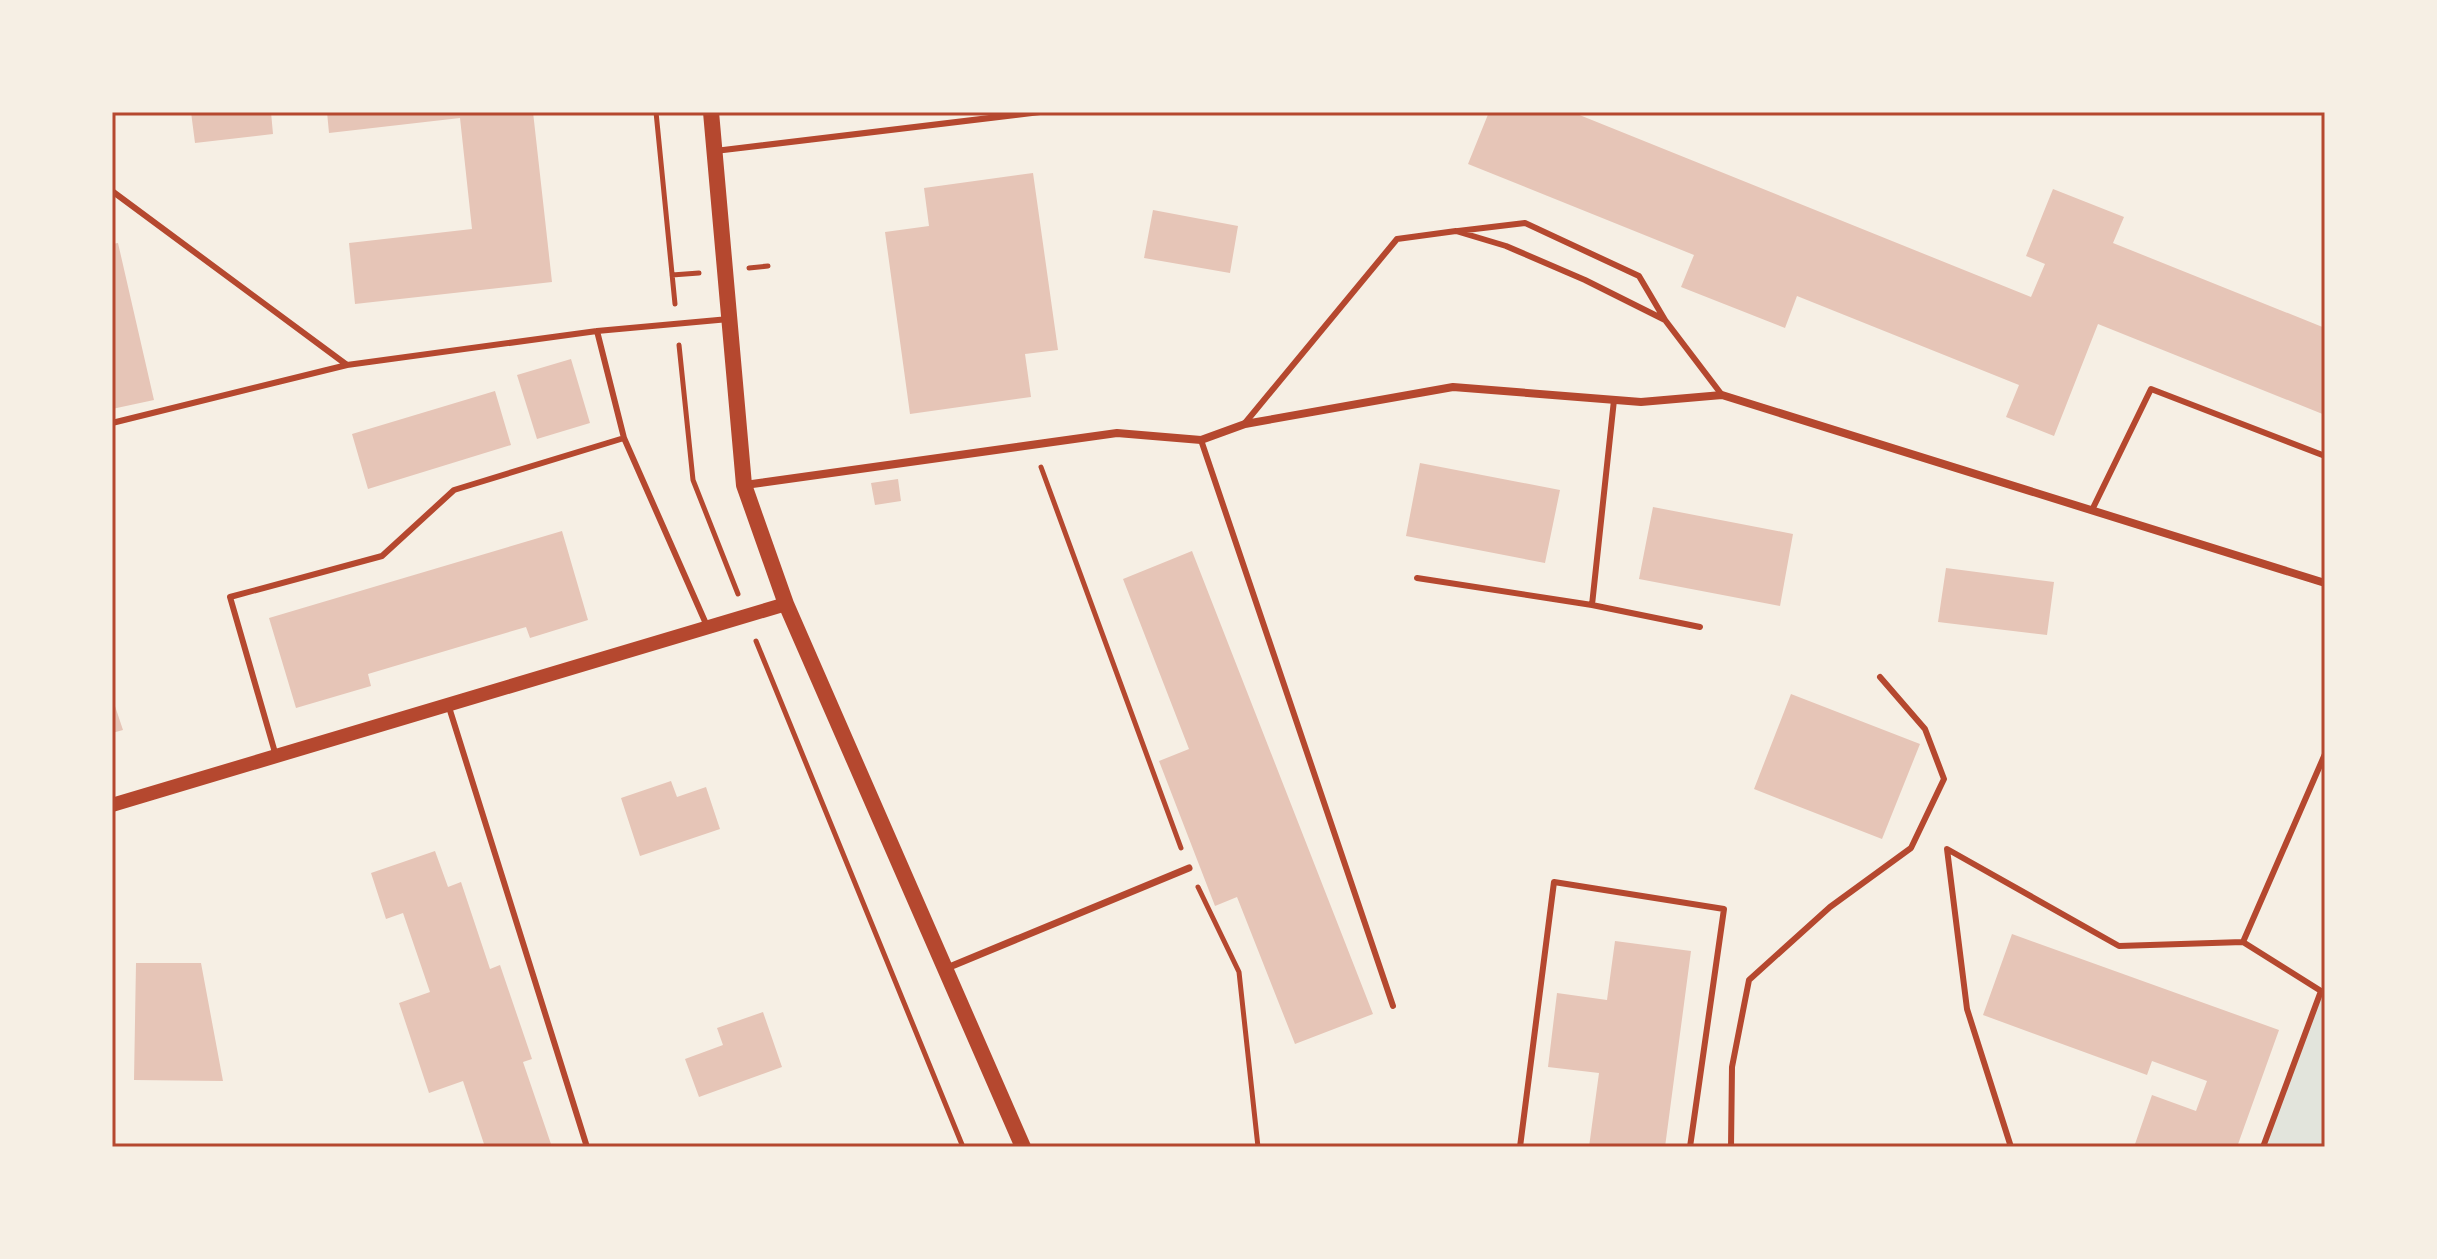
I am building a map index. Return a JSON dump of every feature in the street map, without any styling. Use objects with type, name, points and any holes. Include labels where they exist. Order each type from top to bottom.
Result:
[{"type":"main road","points":[[711,112],[744,485],[786,604],[1023,1147]]},
{"type":"street","points":[[744,485],[1117,433],[1201,440],[1245,424],[1453,387],[1641,402],[1722,395],[2325,583]]},
{"type":"street","points":[[112,805],[786,604]]},
{"type":"street","points":[[945,968],[1189,868]]},
{"type":"lane","points":[[715,151],[1040,112]]},
{"type":"lane","points":[[112,191],[347,365]]},
{"type":"lane","points":[[1245,424],[1397,239],[1525,223],[1639,276],[1665,320],[1722,395]]},
{"type":"lane","points":[[1456,231],[1532,257],[1665,320]]},
{"type":"lane","points":[[112,423],[347,365],[597,331],[729,319]]},
{"type":"lane","points":[[597,331],[624,438],[707,626]]},
{"type":"lane","points":[[2092,510],[2151,389],[2325,456]]},
{"type":"lane","points":[[1592,605],[1614,400]]},
{"type":"lane","points":[[276,756],[230,597],[382,556],[454,490],[624,438]]},
{"type":"lane","points":[[1201,440],[1393,1006]]},
{"type":"lane","points":[[1417,578],[1592,605],[1700,627]]},
{"type":"lane","points":[[1731,1147],[1732,1067],[1749,980],[1830,907],[1911,848],[1944,779],[1925,729],[1880,677]]},
{"type":"lane","points":[[448,704],[587,1147]]},
{"type":"lane","points":[[2243,942],[2325,754]]},
{"type":"lane","points":[[2011,1147],[1967,1009],[1947,849],[2119,946],[2243,942],[2321,991],[2263,1147]]},
{"type":"lane","points":[[1520,1147],[1554,882],[1724,909],[1690,1147]]},
{"type":"path","points":[[1033,445],[1189,868],[1239,972],[1258,1147]]},
{"type":"shaded area","points":[[2325,983],[2325,1147],[2263,1147],[2321,991]]},
{"type":"building","points":[[191,112],[271,112],[273,134],[195,143]]},
{"type":"building","points":[[327,112],[533,112],[552,282],[355,304],[349,243],[472,229],[460,118],[329,133]]},
{"type":"building","points":[[1489,112],[1572,112],[2031,297],[2045,264],[2026,256],[2053,189],[2124,217],[2113,243],[2325,328],[2325,415],[2098,324],[2054,436],[2006,417],[2019,385],[1797,296],[1785,328],[1681,287],[1694,255],[1468,164]]},
{"type":"building","points":[[1033,173],[1058,350],[1025,354],[1031,397],[910,414],[885,232],[929,226],[924,188]]},
{"type":"building","points":[[1153,210],[1238,226],[1230,273],[1144,258]]},
{"type":"building","points":[[118,243],[154,400],[112,409],[112,244]]},
{"type":"building","points":[[571,359],[590,423],[537,439],[517,375]]},
{"type":"building","points":[[495,391],[511,445],[368,489],[352,434]]},
{"type":"building","points":[[1420,463],[1560,490],[1545,563],[1406,536]]},
{"type":"building","points":[[898,479],[901,501],[875,505],[871,483]]},
{"type":"building","points":[[1653,507],[1793,534],[1780,606],[1639,579]]},
{"type":"building","points":[[562,531],[588,620],[530,638],[526,627],[368,674],[371,686],[296,708],[269,618]]},
{"type":"building","points":[[1192,551],[1373,1014],[1295,1044],[1237,897],[1215,906],[1159,761],[1189,749],[1123,579]]},
{"type":"building","points":[[1946,568],[2054,582],[2047,635],[1938,622]]},
{"type":"building","points":[[1791,694],[1920,744],[1882,839],[1754,789]]},
{"type":"building","points":[[112,697],[123,730],[112,733]]},
{"type":"building","points":[[671,781],[677,797],[706,787],[720,829],[640,856],[621,798]]},
{"type":"building","points":[[435,851],[448,887],[461,882],[490,969],[500,965],[532,1059],[523,1062],[552,1147],[485,1147],[463,1081],[429,1093],[399,1003],[430,992],[403,913],[386,919],[371,873]]},
{"type":"building","points":[[2012,934],[2279,1030],[2237,1147],[2134,1147],[2152,1095],[2196,1111],[2207,1081],[2152,1061],[2147,1075],[1983,1015]]},
{"type":"building","points":[[1615,941],[1691,951],[1665,1147],[1589,1147],[1599,1073],[1548,1067],[1557,993],[1607,1000]]},
{"type":"building","points":[[136,963],[201,963],[223,1081],[134,1080]]},
{"type":"building","points":[[763,1012],[782,1067],[699,1097],[685,1059],[723,1045],[717,1028]]}]
